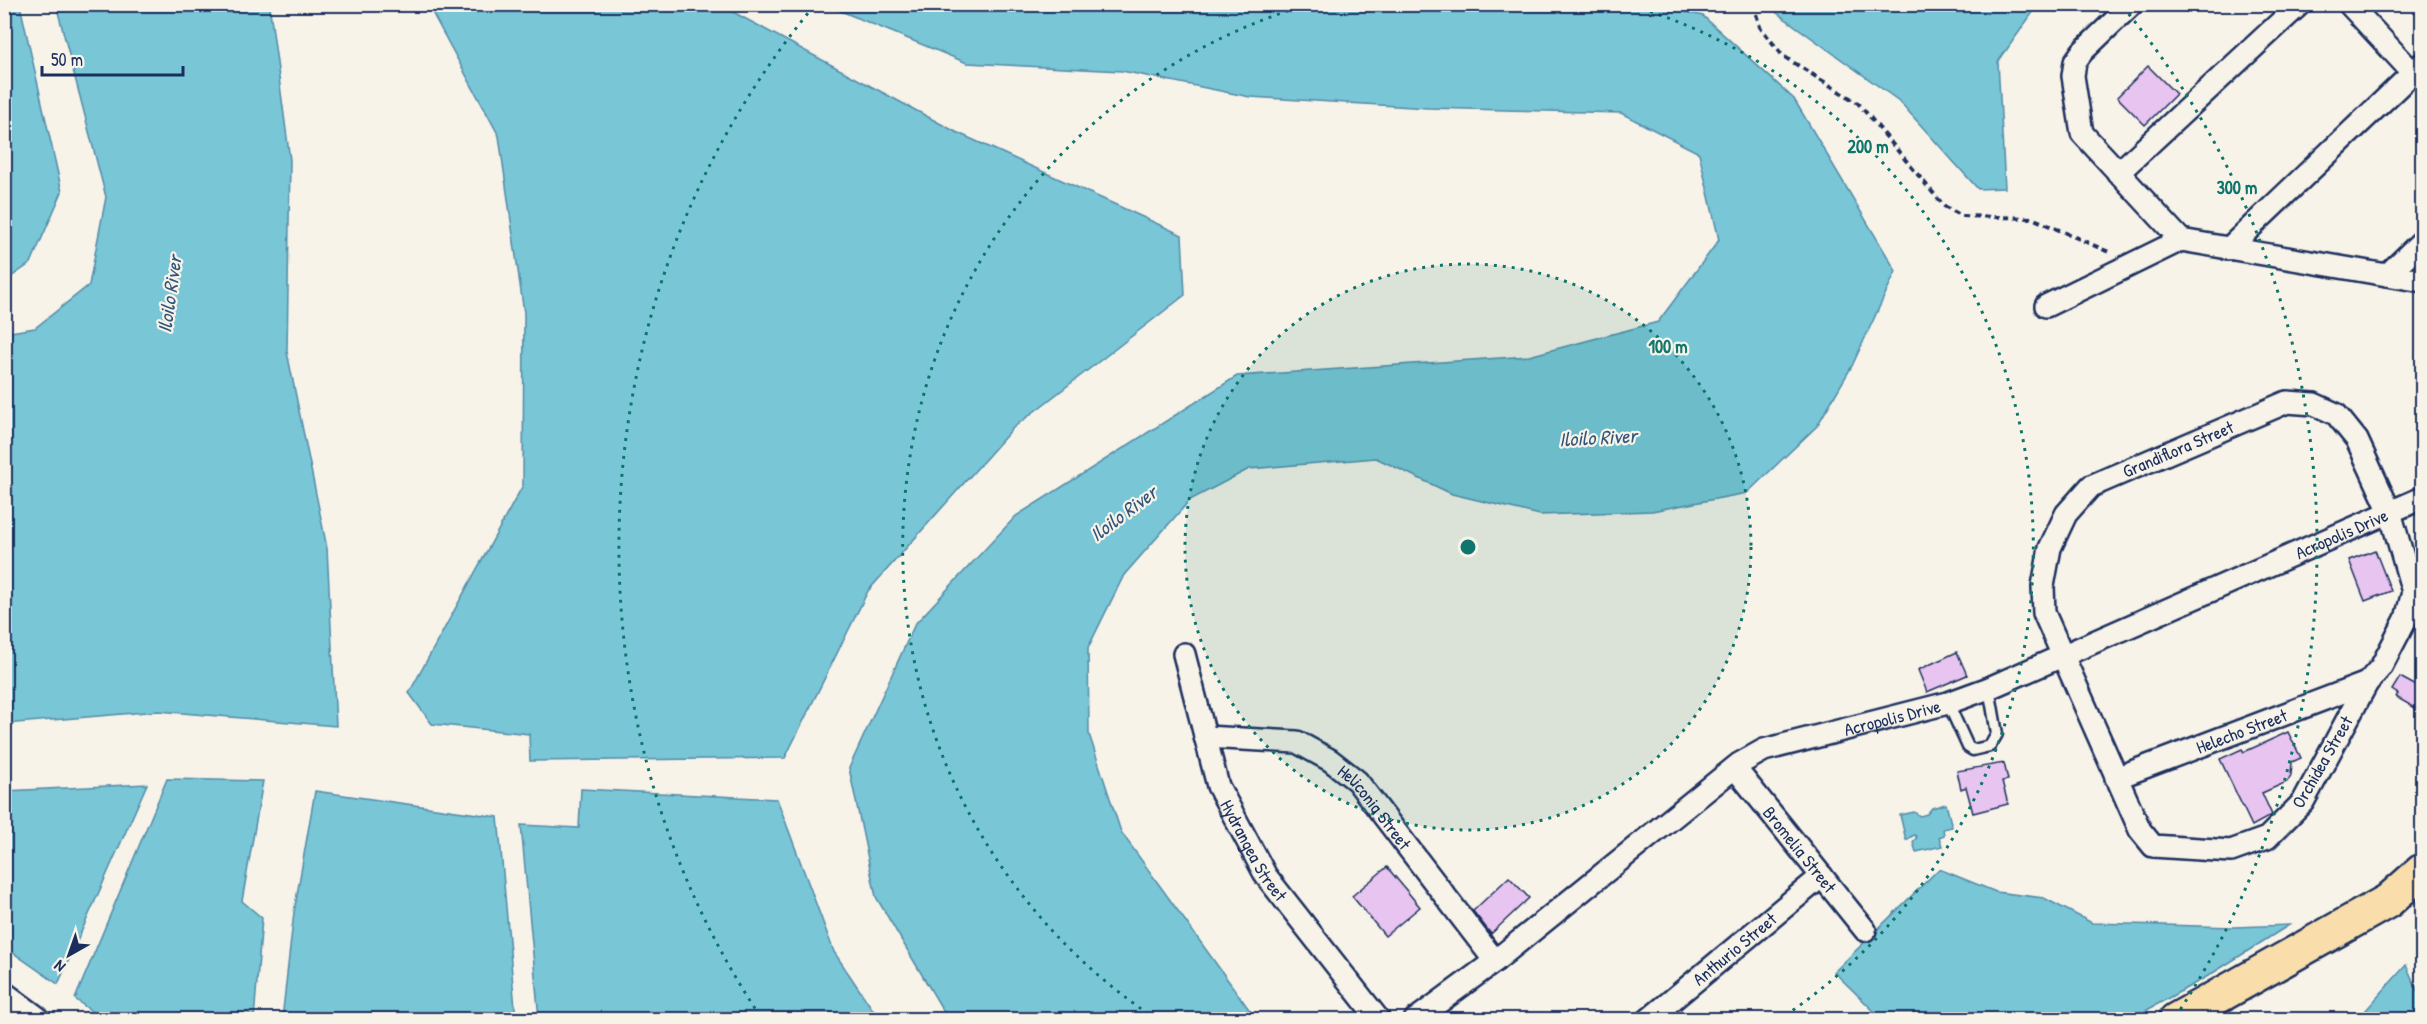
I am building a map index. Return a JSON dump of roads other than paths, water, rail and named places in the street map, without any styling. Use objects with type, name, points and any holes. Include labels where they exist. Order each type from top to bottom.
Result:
[{"type":"main road","points":[[2176,1020],[2388,901],[2422,871]]},
{"type":"main road","points":[[4,997],[35,1020]]},
{"type":"street","points":[[2132,4],[2082,52],[2075,62],[2073,76],[2082,133],[2181,240],[2422,281]]},
{"type":"street","points":[[2118,172],[2300,4]]},
{"type":"street","points":[[2228,249],[2418,68],[2349,4]]},
{"type":"street","points":[[2046,306],[2181,240]]},
{"type":"street","points":[[2387,275],[2422,241]]},
{"type":"street","name":"Grandiflora Street","points":[[2062,657],[2044,613],[2043,586],[2046,567],[2050,548],[2066,514],[2091,486],[2287,402],[2314,404],[2336,414],[2357,440],[2391,512]]},
{"type":"street","name":"Acropolis Drive","points":[[1415,1020],[1495,961],[1735,768],[1764,750],[1948,703],[1989,688],[2422,498]]},
{"type":"street","name":"Orchidea Street","points":[[2062,657],[2140,830],[2153,846],[2231,851],[2267,838],[2303,802],[2367,683],[2381,667],[2406,619],[2413,591],[2391,512]]},
{"type":"street","name":"Hydrangea Street","points":[[1184,654],[1218,786],[1266,876],[1379,1020]]},
{"type":"street","name":"Helecho Street","points":[[2116,778],[2367,683]]},
{"type":"street","name":"Heliconia Street","points":[[1205,737],[1297,742],[1348,774],[1357,782],[1495,961]]},
{"type":"street","name":"Bromelia Street","points":[[1735,768],[1865,930]]},
{"type":"street","name":"Anthurio Street","points":[[1648,1020],[1822,876]]},
{"type":"lane","points":[[1948,703],[1968,747],[1973,750],[1990,746],[1997,734],[1989,688]]},
{"type":"water","points":[[5,4],[20,5],[62,192],[31,263],[5,281]]},
{"type":"water","name":"Iloilo River","points":[[1654,4],[1703,16],[1794,99],[1896,271],[1852,366],[1817,426],[1747,493],[1652,511],[1540,515],[1452,494],[1376,458],[1249,469],[1190,500],[1124,575],[1088,648],[1089,734],[1121,832],[1256,1019],[948,1019],[876,897],[849,768],[915,624],[1016,516],[1237,376],[1529,356],[1658,322],[1719,240],[1699,153],[1621,113],[1428,108],[1250,97],[1122,71],[967,63],[826,5]]},
{"type":"water","name":"Iloilo River","points":[[59,5],[272,5],[270,10],[290,160],[287,352],[327,548],[336,726],[158,711],[5,724],[5,333],[35,328],[89,285],[106,197],[58,12]]},
{"type":"water","points":[[428,5],[720,5],[956,132],[1182,235],[1185,295],[1013,428],[868,591],[785,758],[530,761],[529,734],[432,724],[409,693],[523,485],[524,313],[499,136]]},
{"type":"water","points":[[1766,5],[2038,5],[1998,62],[2005,188],[1978,189],[1899,101]]},
{"type":"water","points":[[167,779],[263,781],[242,901],[262,918],[254,1019],[102,1019],[75,999]]},
{"type":"water","points":[[147,784],[58,984],[5,947],[5,791]]},
{"type":"water","points":[[581,789],[777,799],[834,952],[879,1019],[539,1019],[521,825],[579,828]]},
{"type":"water","points":[[315,791],[498,817],[516,1019],[282,1019],[294,912]]},
{"type":"water","points":[[1946,804],[1952,827],[1943,829],[1944,835],[1939,837],[1942,846],[1916,852],[1913,842],[1917,837],[1914,835],[1906,840],[1900,815],[1914,812],[1920,816],[1927,814],[1932,808]]},
{"type":"water","points":[[1939,869],[1996,892],[2044,898],[2092,923],[2234,927],[2289,925],[2208,976],[2131,1019],[1882,1019],[1834,972]]},
{"type":"water","points":[[2406,965],[2422,1001],[2422,1019],[2358,1019]]}]
